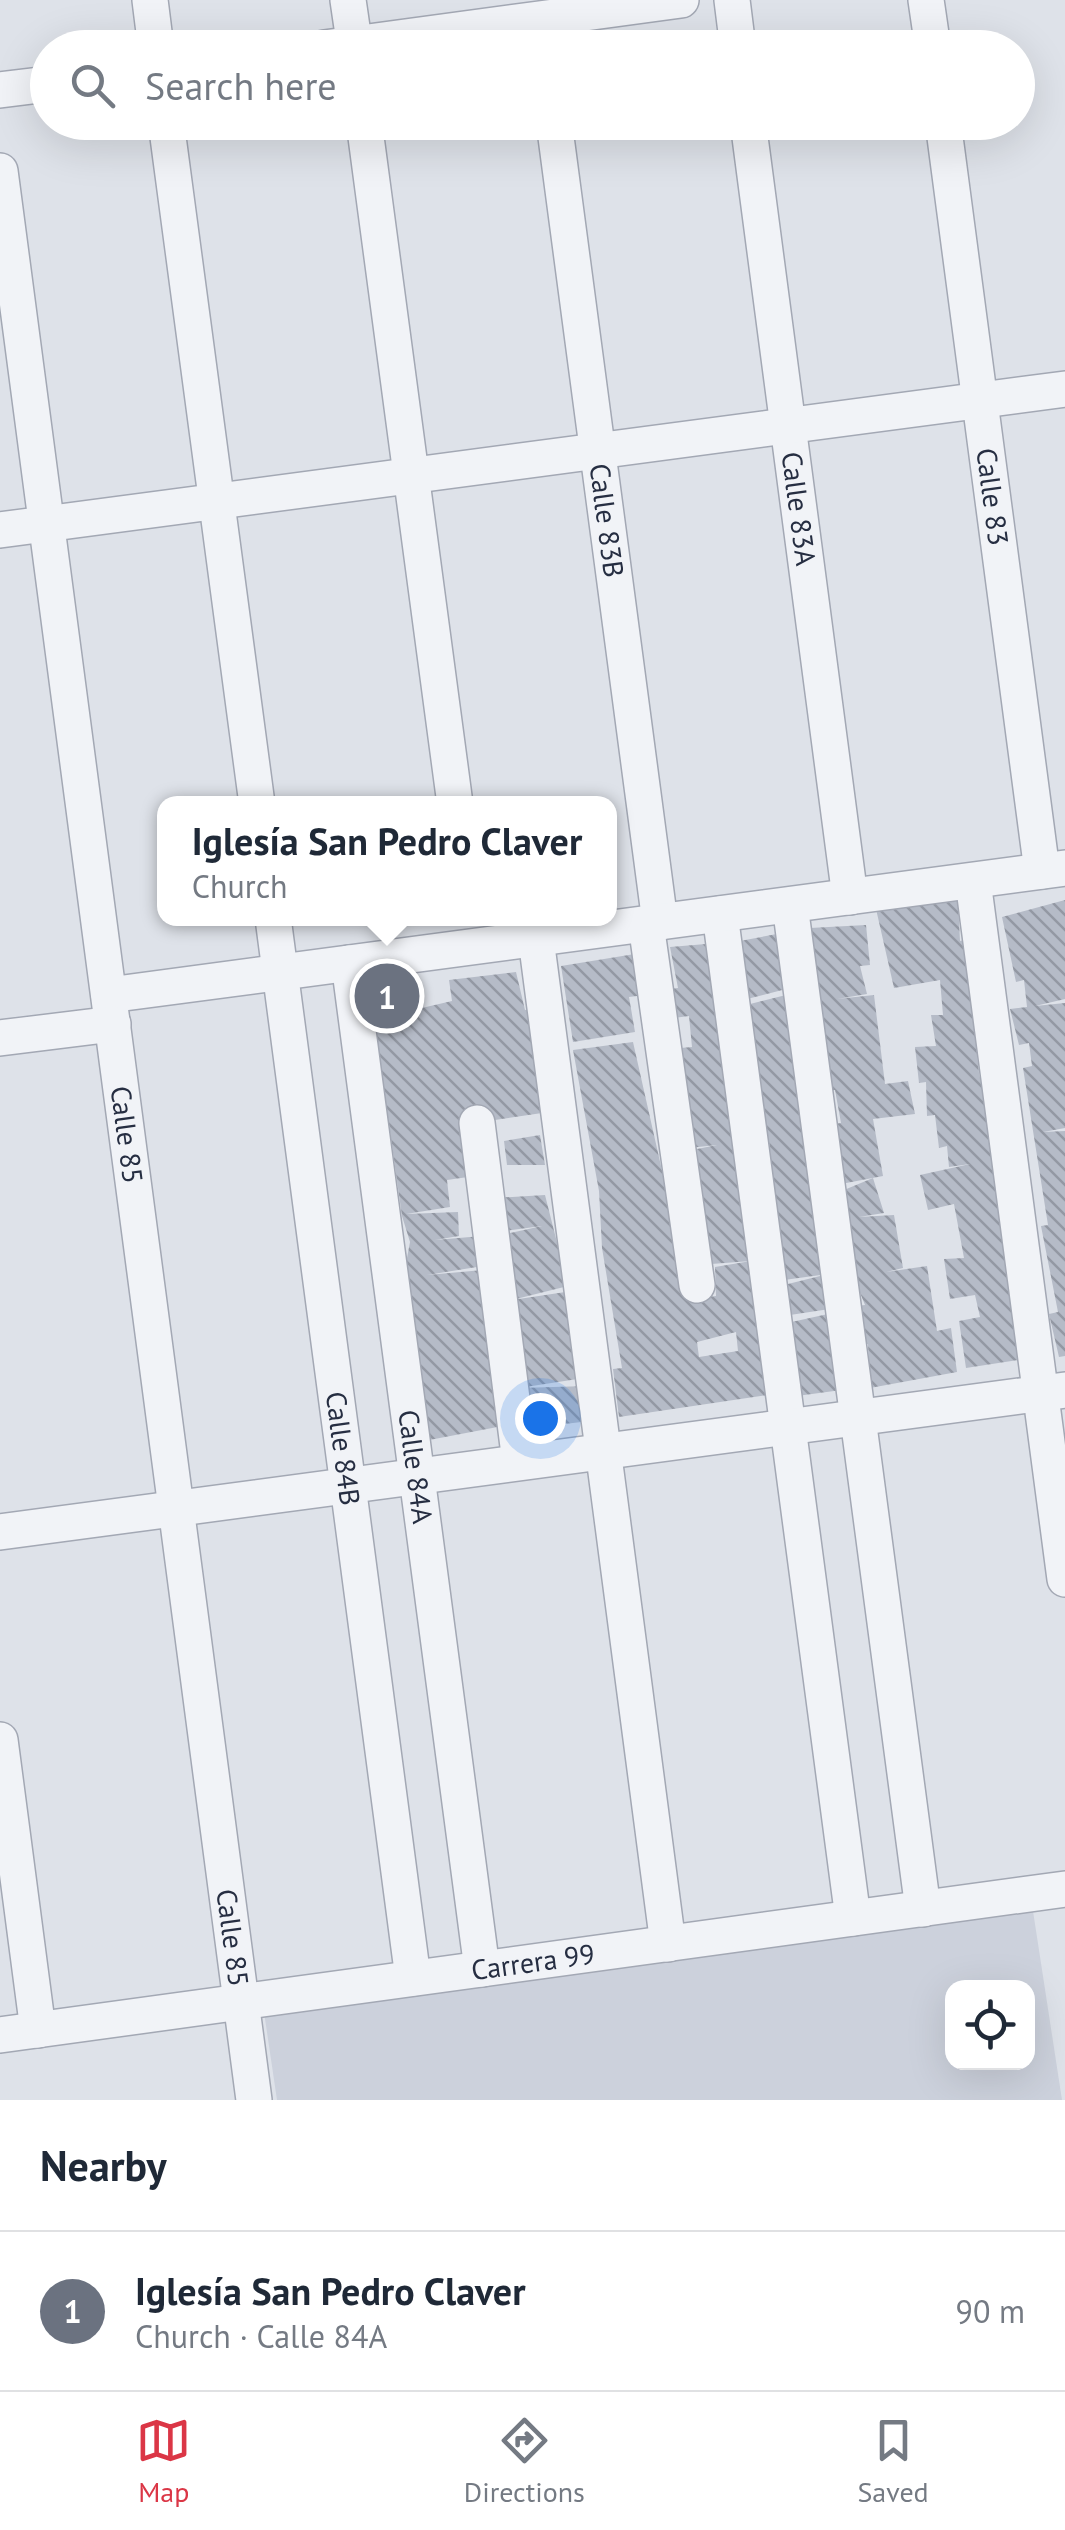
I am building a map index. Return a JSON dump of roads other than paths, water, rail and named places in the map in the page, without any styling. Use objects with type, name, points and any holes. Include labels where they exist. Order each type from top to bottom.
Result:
[{"type":"street","points":[[150,0],[154,30]]},
{"type":"street","points":[[345,30],[348,0]]},
{"type":"street","points":[[475,30],[681,0]]},
{"type":"street","points":[[732,0],[736,30]]},
{"type":"street","points":[[926,0],[930,30]]},
{"type":"street","points":[[0,90],[30,86]]},
{"type":"street","points":[[168,140],[257,796]]},
{"type":"street","points":[[366,140],[453,796]]},
{"type":"street","name":"Calle 83B","points":[[556,140],[598,450],[697,1285]]},
{"type":"street","name":"Calle 83A","points":[[750,140],[850,897]]},
{"type":"street","name":"Calle 83","points":[[944,140],[979,400],[1053,870]]},
{"type":"street","name":"Calle 85","points":[[0,171],[254,2100]]},
{"type":"street","points":[[0,530],[1065,389]]},
{"type":"street","points":[[0,1038],[111,1009],[280,972],[348,963],[472,933],[536,938],[1053,870]]},
{"type":"street","points":[[973,881],[1053,1391],[1065,1579]]},
{"type":"street","points":[[790,905],[923,1909]]},
{"type":"street","points":[[720,914],[853,1918]]},
{"type":"street","name":"Calle 84B","points":[[274,926],[413,1978]]},
{"type":"street","points":[[536,938],[668,1944]]},
{"type":"street","name":"Calle 84A","points":[[348,963],[482,1969]]},
{"type":"street","points":[[477,1123],[520,1462]]},
{"type":"street","points":[[0,1532],[1053,1391]]},
{"type":"street","points":[[0,1740],[38,2030]]},
{"type":"street","name":"Carrera 99","points":[[0,2035],[1065,1890]]},
{"type":"place","name":"Iglesía San Pedro Claver","points":[[387,996]]}]
